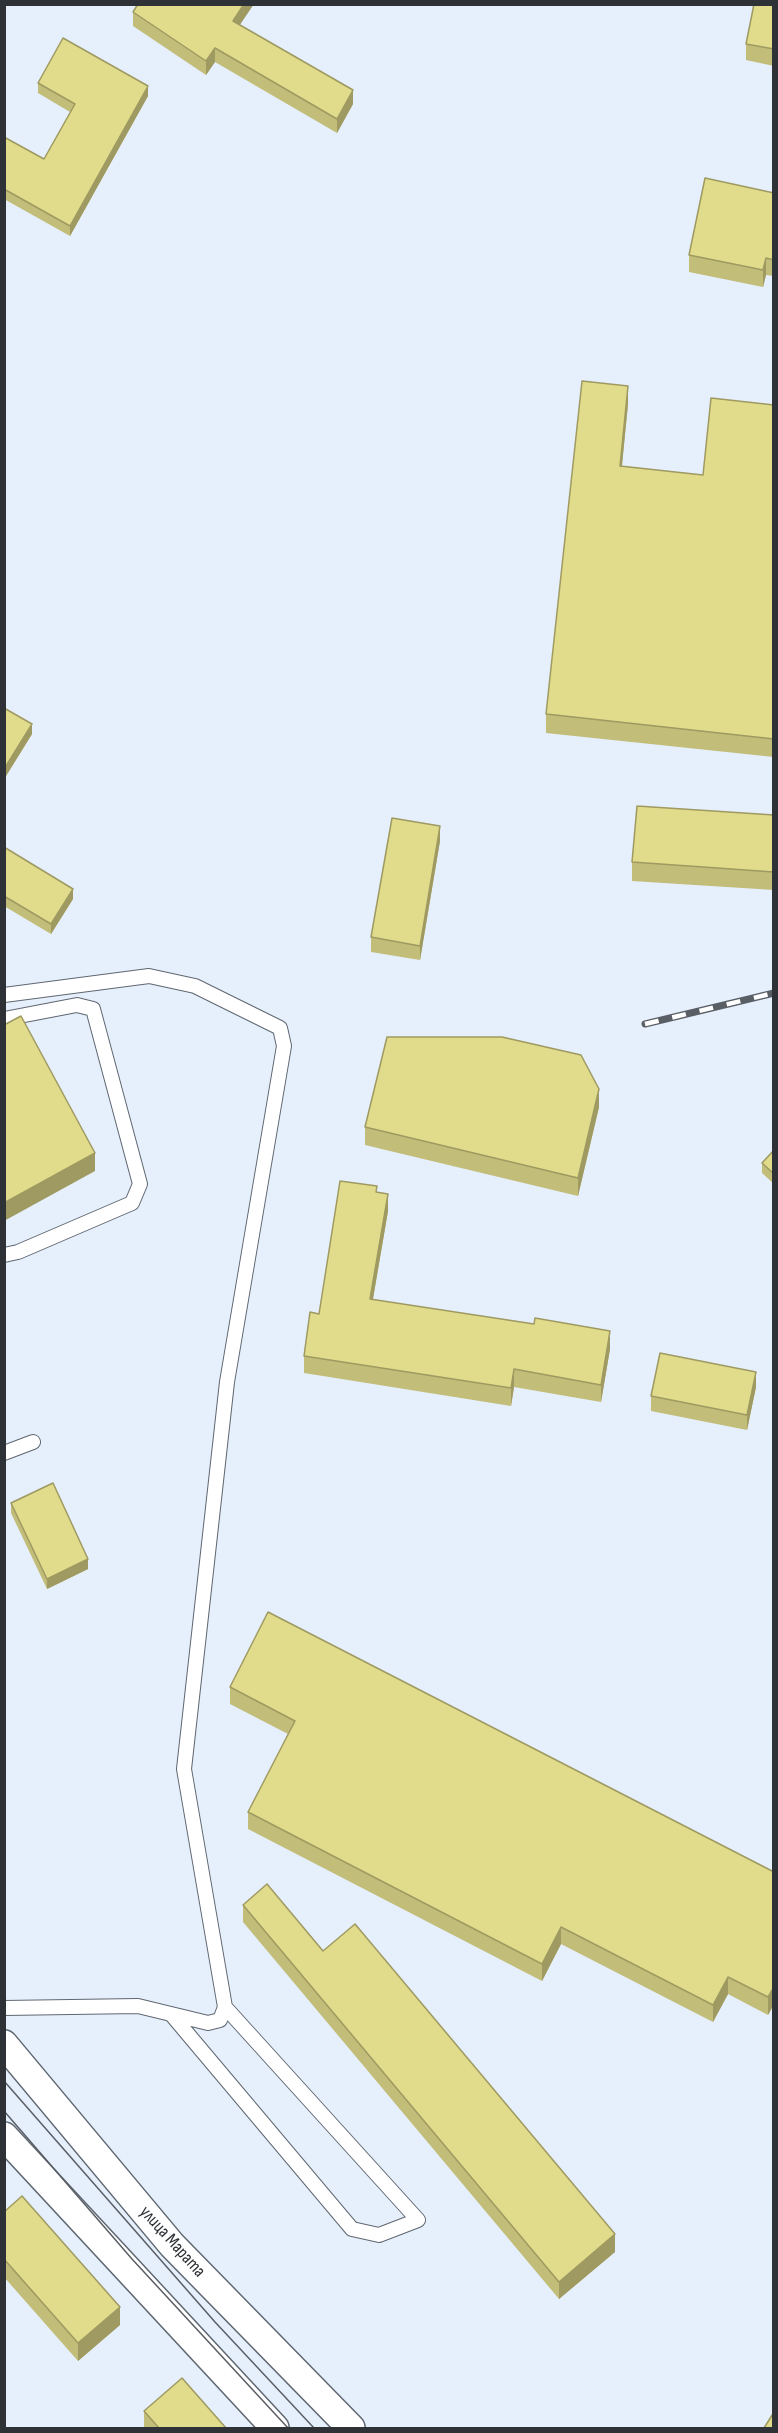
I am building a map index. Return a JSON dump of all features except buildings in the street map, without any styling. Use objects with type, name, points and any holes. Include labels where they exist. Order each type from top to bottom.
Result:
[{"type":"street","name":"улица Марата","points":[[4,2044],[172,2245],[351,2428]]},
{"type":"street","points":[[4,2136],[275,2428]]},
{"type":"lane","points":[[4,995],[149,976],[195,986],[280,1028],[285,1046],[227,1382],[184,1769],[225,2007],[220,2020],[208,2023],[138,2006],[4,2008]]},
{"type":"lane","points":[[4,1019],[77,1005],[93,1009],[140,1184],[132,1203],[18,1252],[4,1255]]},
{"type":"lane","points":[[4,1453],[33,1442]]},
{"type":"lane","points":[[171,2014],[352,2229],[379,2235],[418,2220],[225,2007]]},
{"type":"tram line","points":[[4,2081],[215,2322],[314,2428]]},
{"type":"tram line","points":[[4,2111],[132,2259],[288,2428]]},
{"type":"railway","points":[[645,1024],[774,993]]}]
